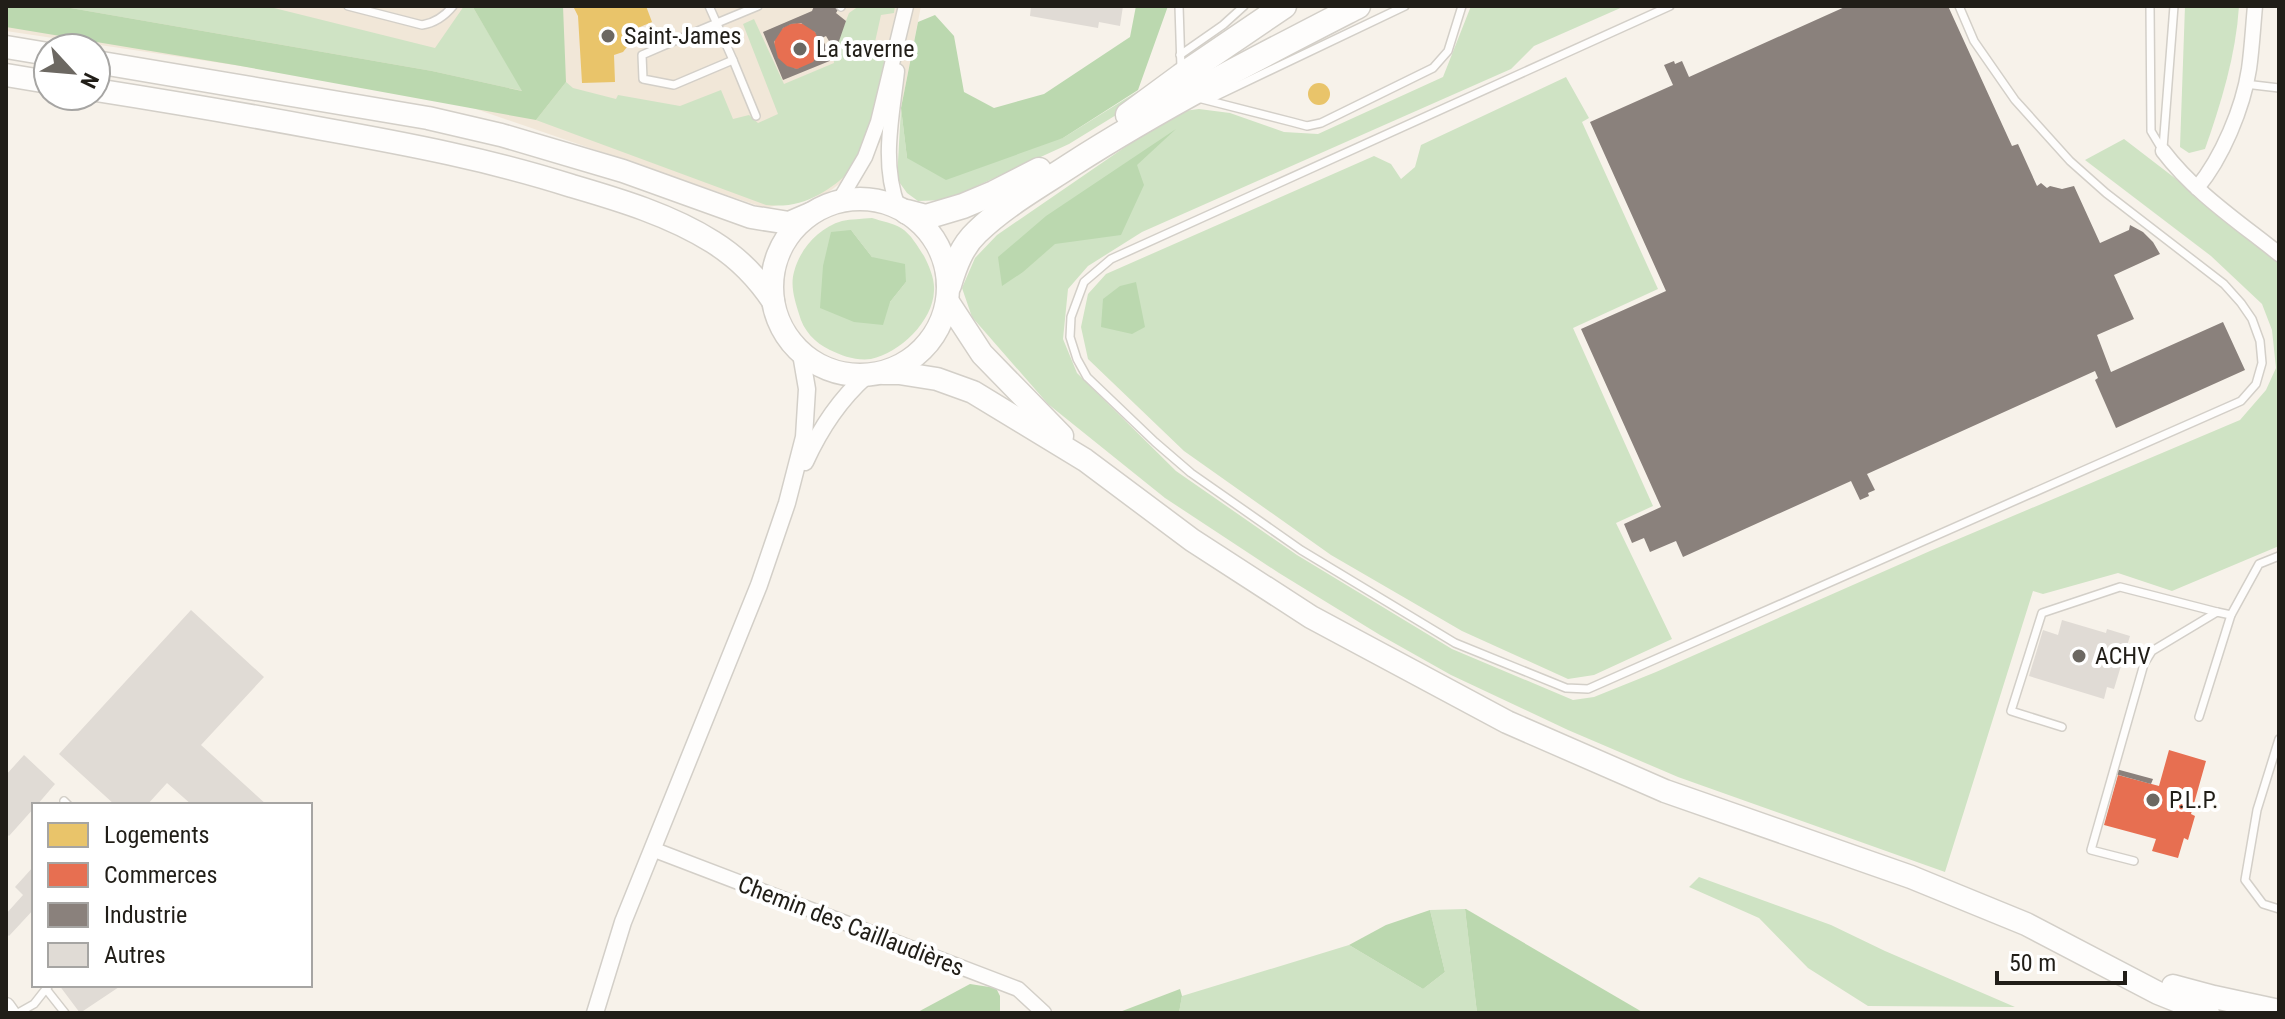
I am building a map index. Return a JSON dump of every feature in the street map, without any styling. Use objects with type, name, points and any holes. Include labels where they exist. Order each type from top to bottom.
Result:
[{"type":"highway","points":[[948,293],[957,259],[975,233],[1189,82],[1284,6]]},
{"type":"highway","points":[[902,209],[926,217],[994,193],[1061,159],[1117,122],[1189,82],[1358,6]]},
{"type":"main road","points":[[6,47],[32,51]]},
{"type":"main road","points":[[112,65],[428,118],[501,135],[623,171],[751,217],[789,223],[839,201],[876,200],[902,209],[924,226],[937,243],[946,263],[948,293],[940,326],[926,347],[906,363],[874,375]]},
{"type":"main road","points":[[6,75],[32,79]]},
{"type":"main road","points":[[112,93],[409,145],[561,182],[657,214],[691,229],[732,255],[773,301]]},
{"type":"main road","points":[[810,214],[792,231],[779,253],[773,276],[773,301],[778,321],[788,338],[801,354],[820,367],[842,374],[899,373],[937,379],[973,392],[1085,460],[1192,540],[1311,617],[1507,722],[1665,791],[1926,883],[2026,924],[2158,993],[2208,1013]]},
{"type":"main road","points":[[948,293],[982,354],[1085,460]]},
{"type":"main road","points":[[2110,968],[2214,997],[2279,1011]]},
{"type":"street","points":[[839,201],[865,157],[878,122],[906,6]]},
{"type":"street","points":[[2197,188],[2234,123],[2249,70],[2255,6]]},
{"type":"street","points":[[899,39],[888,162],[890,186],[902,209]]},
{"type":"street","points":[[2163,151],[2178,171],[2197,188],[2279,254]]},
{"type":"street","points":[[595,1013],[623,922],[759,585],[787,503],[804,437],[807,389],[801,354]]},
{"type":"street","points":[[787,503],[815,441],[838,404],[874,375]]},
{"type":"street","name":"Chemin des Caillaudières","points":[[652,849],[1018,989],[1044,1013]]},
{"type":"street","points":[[6,1006],[11,1013]]},
{"type":"lane","points":[[348,6],[422,25],[433,23],[453,6]]},
{"type":"lane","points":[[709,6],[756,116]]},
{"type":"lane","points":[[733,60],[674,85],[643,79],[642,55],[758,6]]},
{"type":"lane","points":[[1179,6],[1189,82]]},
{"type":"lane","points":[[1189,82],[1223,25],[1244,6]]},
{"type":"lane","points":[[1189,82],[1405,6]]},
{"type":"lane","points":[[1189,82],[1307,126],[1321,123],[1433,68],[1448,51],[1462,6]]},
{"type":"lane","points":[[1670,6],[1111,259],[1084,282],[1071,317],[1070,337],[1087,377],[1191,473],[1301,550],[1455,643],[1566,688],[1588,689],[2241,401],[2256,384],[2262,363],[2260,341],[2252,319],[2241,303],[2224,284],[2106,193],[2070,161],[2015,100],[1974,41],[1959,6]]},
{"type":"lane","points":[[2150,6],[2151,131],[2163,151]]},
{"type":"lane","points":[[2163,151],[2174,6]]},
{"type":"lane","points":[[2245,84],[2279,88]]},
{"type":"lane","points":[[2199,717],[2231,615],[2259,564],[2279,556]]},
{"type":"lane","points":[[2062,727],[2011,711],[2042,613],[2120,587],[2231,615]]},
{"type":"lane","points":[[2134,861],[2091,850],[2144,664],[2152,651],[2217,612]]},
{"type":"lane","points":[[2279,739],[2257,810],[2245,880],[2263,904],[2279,909]]},
{"type":"lane","points":[[18,1013],[34,1004],[47,987],[65,1013]]},
{"type":"shaded area","points":[[6,6],[921,6],[901,108],[868,162],[826,194],[765,208],[435,95],[112,47],[112,32],[32,32],[32,35],[6,31]]},
{"type":"green space","points":[[6,6],[59,6],[432,71],[522,91],[474,6],[563,6],[566,82],[536,120],[112,45],[112,32],[36,32],[6,27]]},
{"type":"green space","points":[[59,6],[266,6],[435,48],[464,6],[474,6],[523,91],[432,71]]},
{"type":"green space","points":[[859,6],[895,6],[894,13],[881,15],[875,42],[887,51],[873,114],[863,146],[849,171],[832,186],[807,200],[788,205],[766,205],[536,120],[566,82],[573,88],[616,99],[618,95],[680,106],[721,90],[733,119],[749,115],[758,123],[778,114],[743,24],[754,19],[784,84],[834,63],[833,54],[849,13]]},
{"type":"green space","points":[[1136,6],[1168,6],[1138,90],[1063,138],[946,180],[907,158],[901,108],[918,22],[935,15],[954,36],[964,92],[994,108],[1044,94],[1130,37]]},
{"type":"green space","points":[[1471,6],[1625,6],[1534,46],[1511,69],[1142,232],[1088,266],[1068,289],[1063,339],[1077,373],[1176,471],[1297,555],[1452,649],[1573,700],[1594,697],[1656,672],[1930,551],[2240,420],[2266,390],[2276,368],[2272,330],[2262,304],[2211,256],[2085,160],[2124,139],[2279,258],[2279,546],[2172,591],[2118,573],[2043,594],[2033,591],[1945,872],[1678,777],[1451,675],[1380,635],[1165,498],[1048,404],[972,317],[962,288],[975,258],[997,235],[1176,112],[1199,109],[1230,113],[1284,132],[1318,134],[1443,77]]},
{"type":"green space","points":[[2185,6],[2239,6],[2231,61],[2211,132],[2205,149],[2189,153],[2180,147]]},
{"type":"green space","points":[[1566,77],[1589,118],[1582,122],[1658,289],[1573,328],[1653,506],[1616,523],[1672,639],[1594,675],[1568,679],[1462,631],[1331,555],[1184,451],[1088,359],[1081,327],[1088,294],[1106,274],[1374,156],[1391,164],[1401,179],[1415,167],[1421,145]]},
{"type":"green space","points":[[1138,91],[1121,112],[1069,144],[946,200],[918,201],[907,193],[897,179],[901,108],[907,158],[1063,138]]},
{"type":"green space","points":[[1176,129],[1137,165],[1144,185],[1121,235],[1055,244],[1002,286],[998,257],[1046,216]]},
{"type":"green space","points":[[872,218],[901,228],[908,234],[928,264],[934,291],[928,313],[913,334],[882,356],[860,359],[830,350],[810,335],[801,320],[793,283],[801,255],[818,234],[842,221]],"holes":[[[851,230],[872,257],[906,282],[890,302]]]},
{"type":"green space","points":[[851,230],[872,257],[905,264],[906,282],[890,302],[883,325],[854,322],[820,308],[823,266],[831,232]]},
{"type":"green space","points":[[1136,282],[1145,327],[1132,334],[1101,327],[1103,299],[1120,286]]},
{"type":"green space","points":[[1699,877],[1831,925],[2015,1007],[1868,1006],[1808,968],[1759,918],[1689,887]]},
{"type":"green space","points":[[1465,909],[1477,1013],[1179,1013],[1182,996],[1349,945],[1423,989],[1445,972],[1430,910]]},
{"type":"green space","points":[[1466,909],[1644,1013],[1477,1013]]},
{"type":"green space","points":[[1430,910],[1445,972],[1423,989],[1349,945],[1386,925]]},
{"type":"green space","points":[[970,984],[996,988],[1000,996],[1000,1013],[916,1013]]},
{"type":"green space","points":[[1180,989],[1179,1013],[1117,1013]]},
{"type":"building: Logements","points":[[573,6],[646,6],[652,22],[628,32],[627,47],[614,55],[615,82],[582,83],[578,16]]},
{"type":"building: Logements","points":[[1319,83],[1330,94],[1319,105],[1308,94]]},
{"type":"building: Commerces","points":[[797,23],[813,30],[820,46],[813,62],[797,69],[781,62],[774,46],[781,30]]},
{"type":"building: Commerces","name":"P.L.P.","points":[[2169,750],[2206,761],[2191,814],[2195,816],[2188,840],[2184,838],[2178,858],[2152,851],[2156,839],[2104,825],[2118,775],[2159,786]]},
{"type":"building: Industrie","points":[[814,6],[837,6],[836,13],[846,21],[838,44],[829,41],[826,36],[822,38],[832,60],[783,80],[763,32],[812,11]],"holes":[[[801,23],[815,32],[820,51],[813,62],[797,69],[787,66],[778,58],[774,42],[783,28]]]},
{"type":"building: Industrie","points":[[1847,6],[1948,6],[2012,146],[2018,144],[2037,186],[2041,183],[2047,188],[2062,189],[2074,186],[2100,243],[2129,230],[2130,225],[2153,242],[2160,254],[2114,275],[2134,319],[2097,335],[2111,372],[2223,322],[2245,370],[2116,428],[2095,380],[2098,378],[2095,371],[1867,474],[1875,490],[1860,500],[1851,481],[1683,557],[1676,541],[1650,552],[1644,538],[1632,543],[1624,524],[1661,507],[1581,329],[1666,291],[1590,122],[1673,85],[1664,65],[1682,61],[1689,77]]},
{"type":"building: Industrie","points":[[2116,769],[2153,779],[2151,784],[2115,774]]},
{"type":"building: Autres","points":[[1031,6],[1123,6],[1120,26],[1099,22],[1098,28],[1030,16]]},
{"type":"building: Autres","points":[[191,610],[264,677],[201,745],[265,803],[190,803],[167,783],[149,803],[113,803],[59,754]]},
{"type":"building: Autres","name":"ACHV","points":[[2062,620],[2106,633],[2107,629],[2130,636],[2114,689],[2107,687],[2104,699],[2029,676],[2043,630],[2058,635]]},
{"type":"building: Autres","points":[[24,755],[55,784],[39,803],[32,803],[32,810],[9,836],[6,833],[6,775]]},
{"type":"building: Autres","points":[[32,868],[32,911],[9,936],[6,933],[6,914],[23,895],[15,887]]},
{"type":"building: Autres","points":[[60,987],[119,987],[80,1013]]},
{"type":"place","name":"Saint-James","points":[[608,36]]},
{"type":"place","name":"La taverne","points":[[800,49]]},
{"type":"place","name":"ACHV","points":[[2079,656]]},
{"type":"place","name":"P.L.P.","points":[[2153,800]]}]
